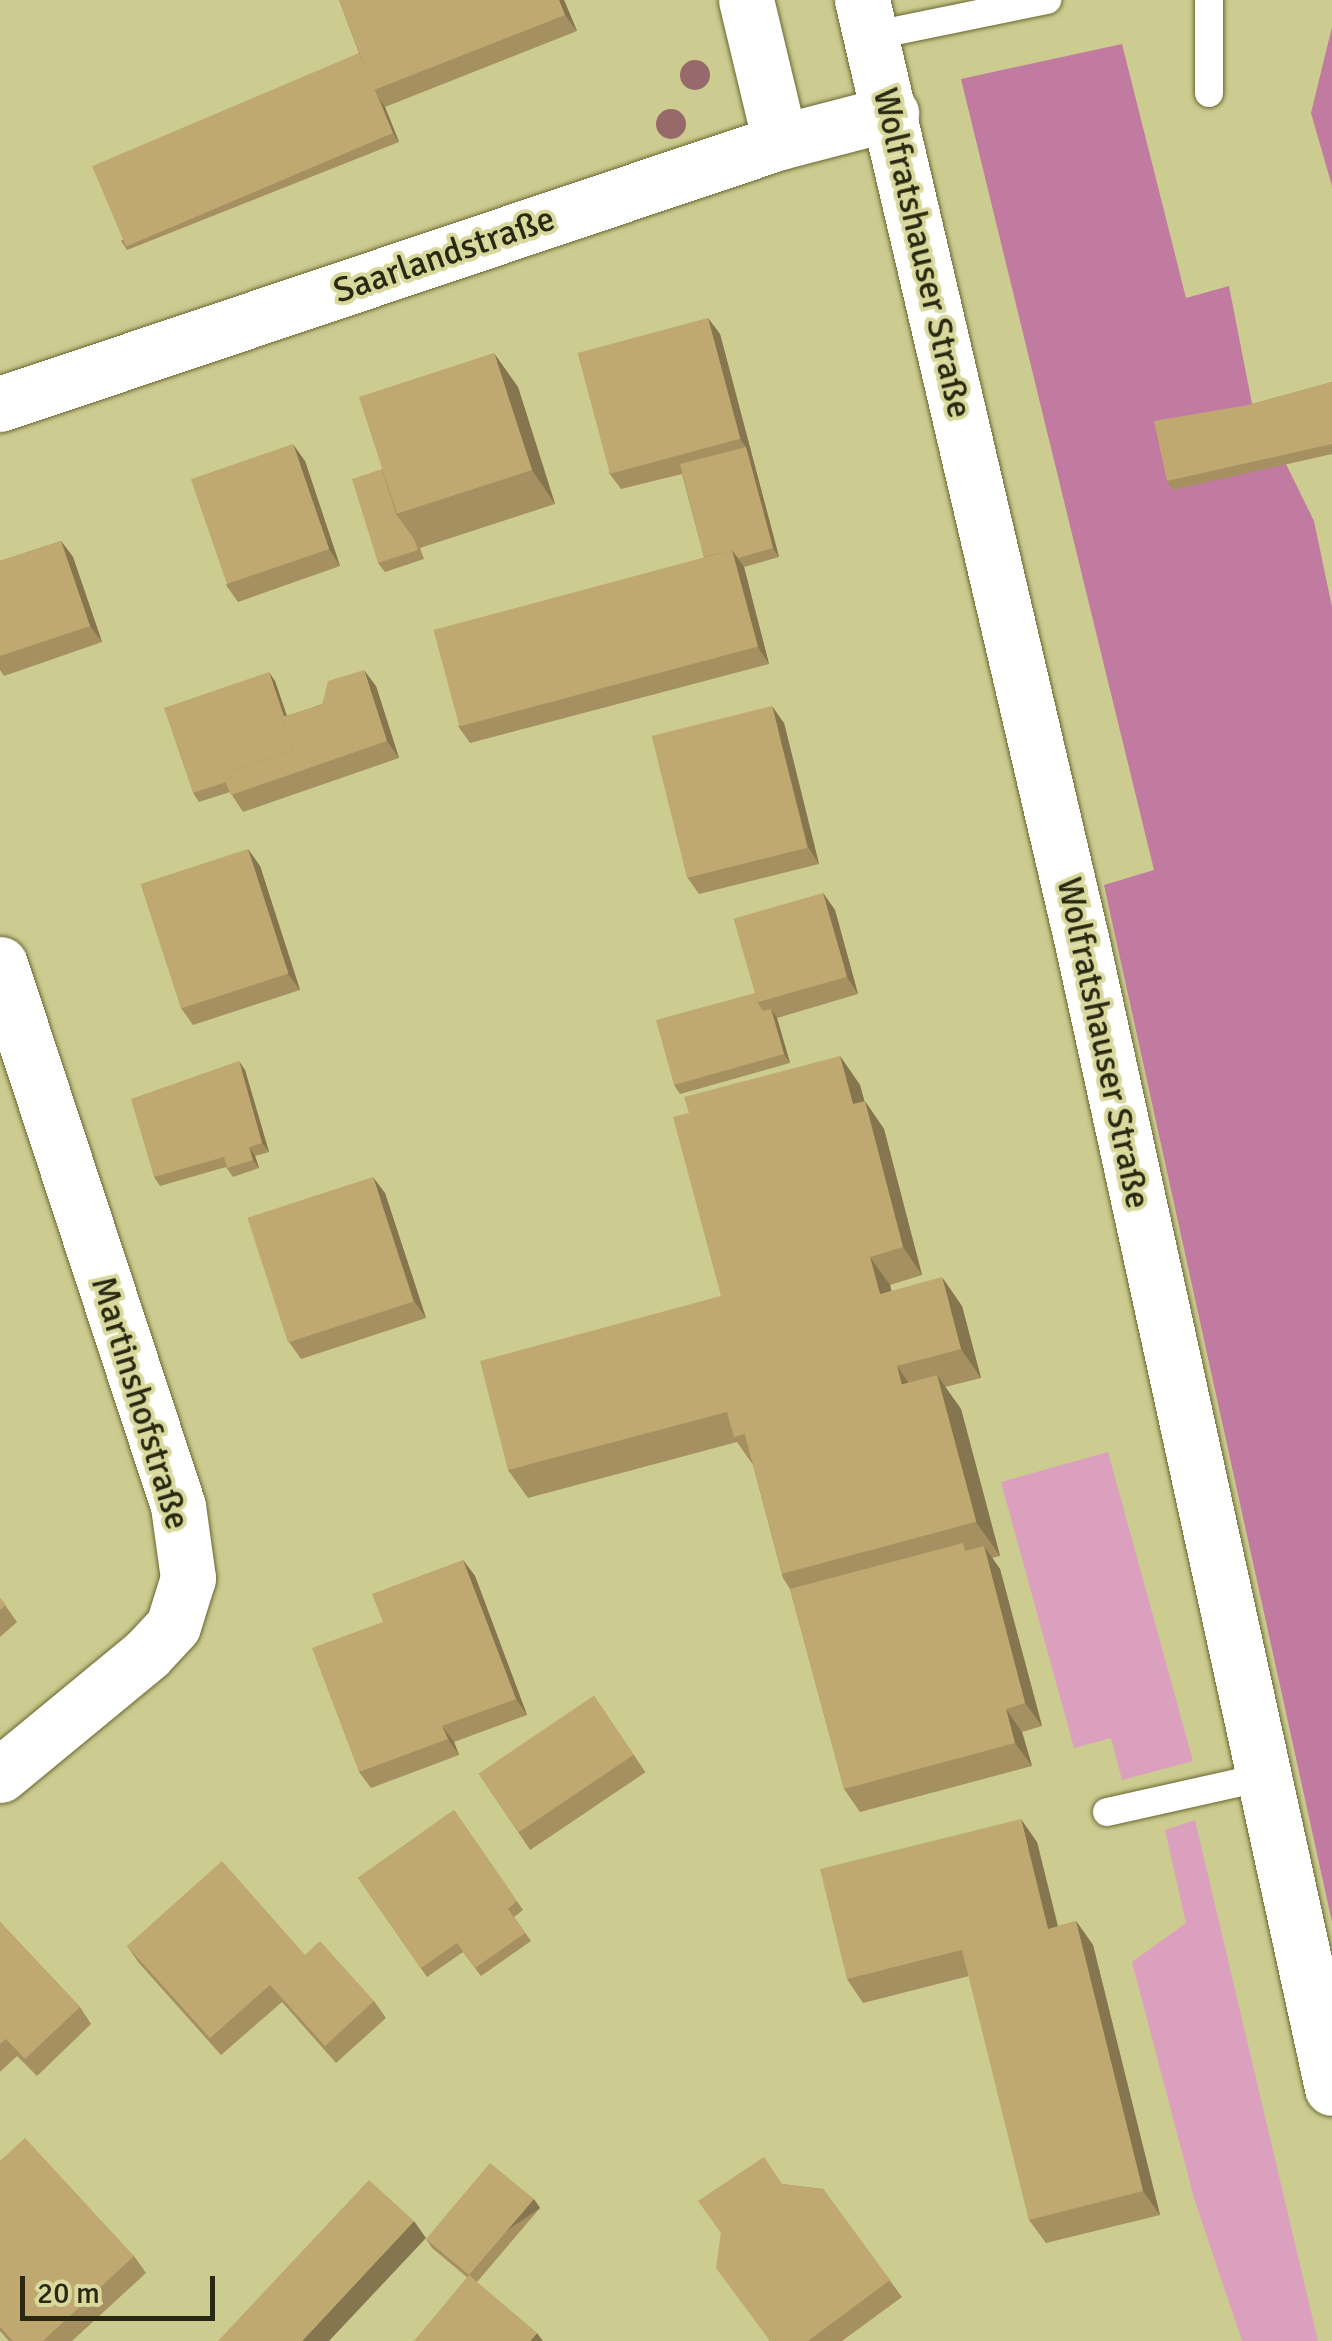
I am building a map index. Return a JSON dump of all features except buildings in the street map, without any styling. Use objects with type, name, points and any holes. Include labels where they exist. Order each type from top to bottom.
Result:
[{"type":"main road","points":[[746,0],[780,142]]},
{"type":"main road","name":"Wolfratshauser Straße","points":[[866,18],[1081,938],[1332,2088]]},
{"type":"main road","name":"Saarlandstraße","points":[[0,404],[780,142],[890,113]]},
{"type":"main road","name":"Martinshofstraße","points":[[0,964],[178,1506],[188,1578],[172,1626],[147,1654],[0,1775]]},
{"type":"lane","points":[[866,18],[1047,0]]},
{"type":"lane","points":[[1209,93],[1210,0]]},
{"type":"lane","points":[[1107,1812],[1264,1777]]},
{"type":"shaded area","points":[[1332,27],[1332,186],[1311,113]]},
{"type":"shaded area","points":[[1122,44],[1186,298],[1229,286],[1254,414],[1173,489],[1286,464],[1314,521],[1332,607],[1332,1922],[1104,885],[1154,870],[961,79]]},
{"type":"shaded area","points":[[1108,1452],[1193,1761],[1122,1780],[1111,1738],[1074,1748],[1001,1482]]},
{"type":"shaded area","points":[[1195,1820],[1318,2341],[1242,2341],[1194,2198],[1132,1962],[1186,1923],[1165,1830]]}]
